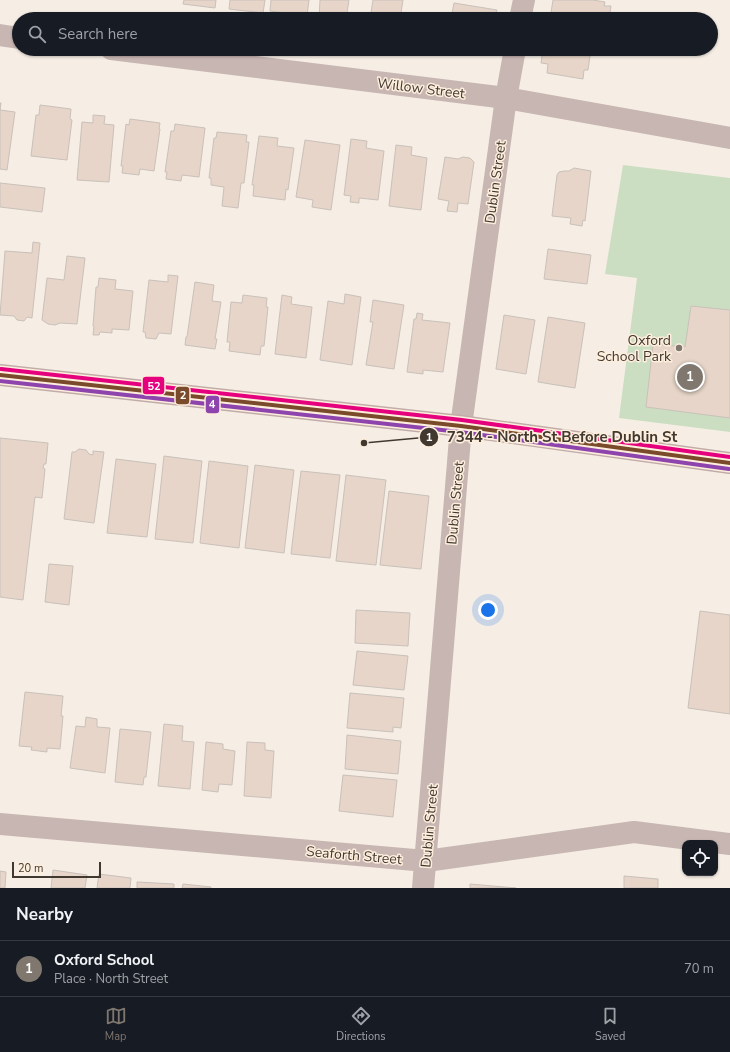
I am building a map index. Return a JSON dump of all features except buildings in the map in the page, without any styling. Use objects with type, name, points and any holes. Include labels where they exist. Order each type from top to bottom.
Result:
[{"type":"main road","points":[[0,375],[462,426],[730,463]]},
{"type":"street","points":[[521,12],[524,0]]},
{"type":"street","points":[[0,35],[12,37]]},
{"type":"street","name":"Willow Street","points":[[167,56],[506,98],[730,138]]},
{"type":"street","name":"Dublin Street","points":[[423,888],[462,426],[506,98],[514,56]]},
{"type":"street","name":"Seaforth Street","points":[[0,824],[426,862],[634,832],[730,844]]},
{"type":"green space","name":"Oxford School Park","points":[[623,165],[730,178],[730,432],[619,418],[637,278],[605,274]]},
{"type":"transit line","name":"52","points":[[1,369],[462,420],[730,457]]},
{"type":"transit line","name":"2","points":[[0,375],[461,426],[730,463]]},
{"type":"transit line","name":"4","points":[[0,381],[460,432],[729,469]]},
{"type":"place","name":"Oxford School Park","points":[[679,348]]},
{"type":"place","name":"Oxford School","points":[[690,377]]},
{"type":"place","name":"7344 - North St Before Dublin St","points":[[364,443]]}]
